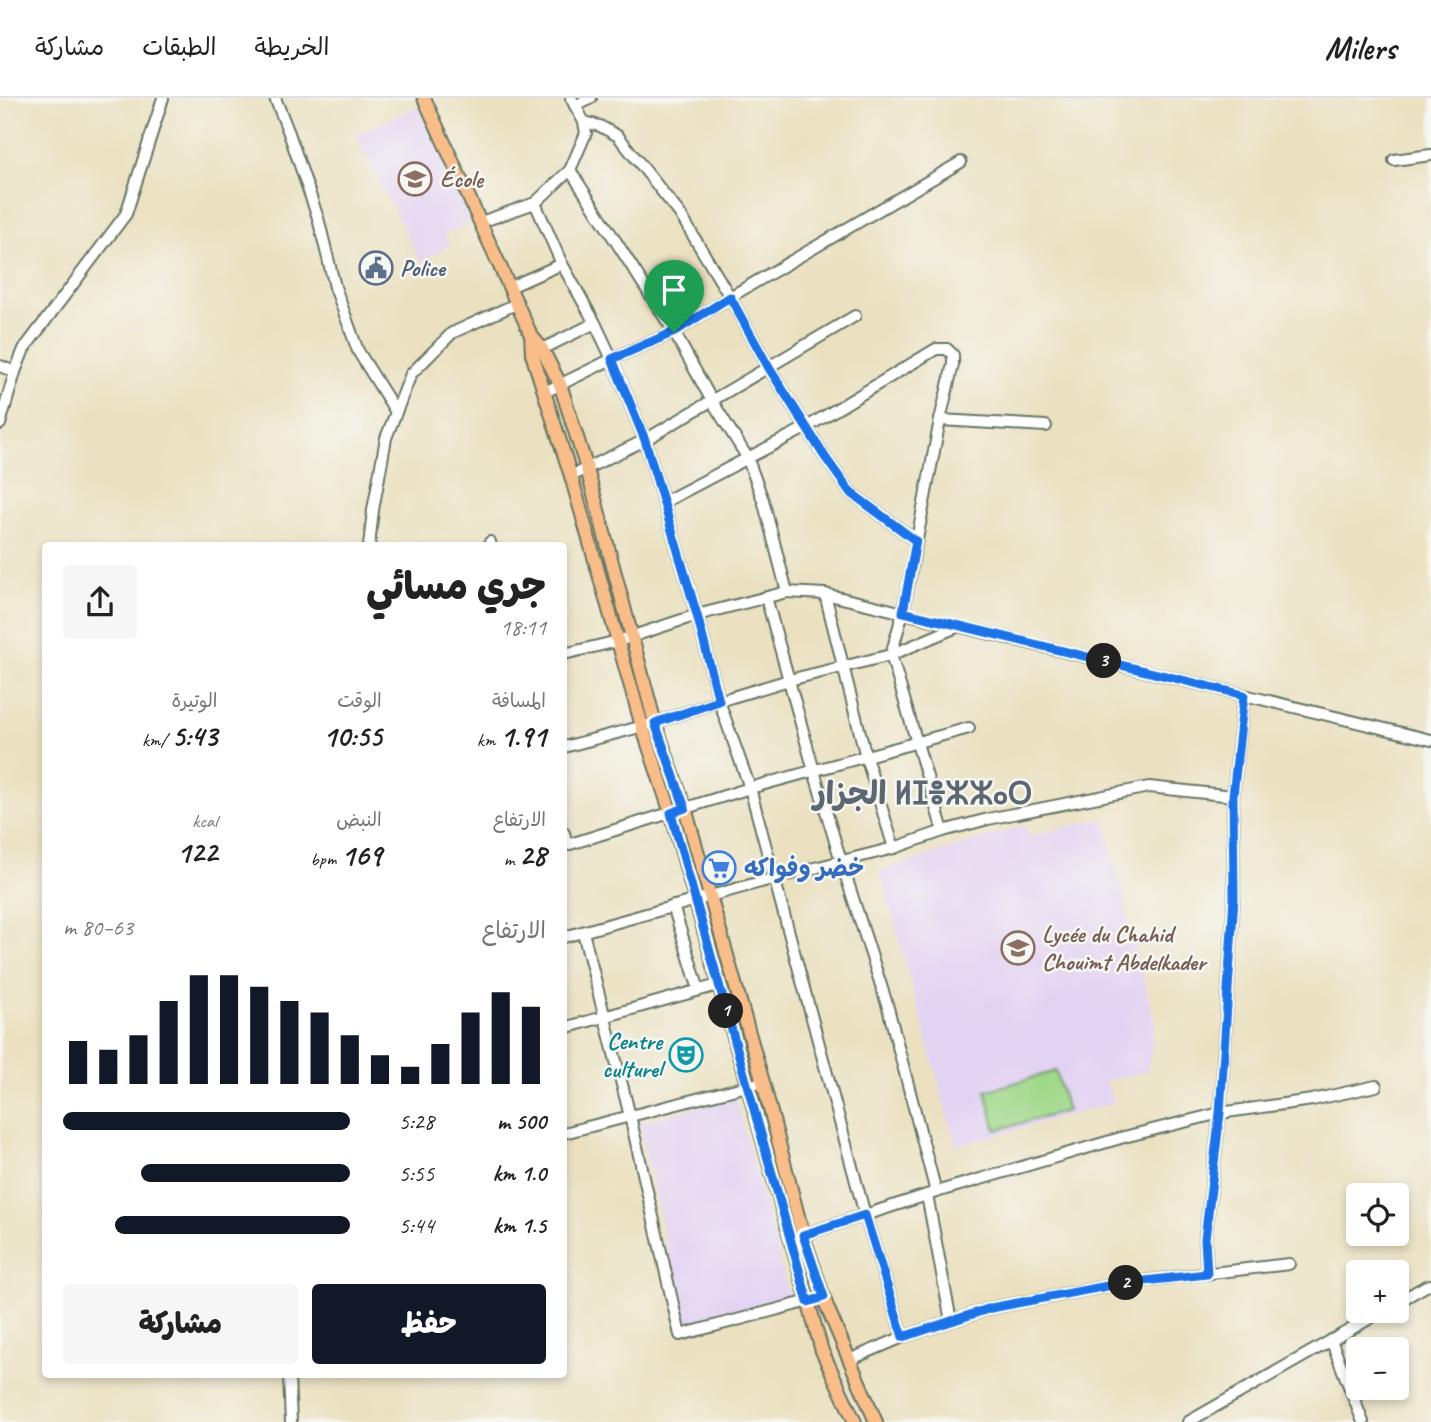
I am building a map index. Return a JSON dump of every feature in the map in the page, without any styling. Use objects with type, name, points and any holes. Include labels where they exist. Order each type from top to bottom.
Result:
[{"type":"main road","points":[[424,98],[518,303],[537,351],[545,392],[572,476],[642,726],[671,813],[822,1351],[855,1422]]},
{"type":"main road","points":[[537,351],[560,384],[587,469],[655,723],[685,808],[763,1082],[803,1235],[824,1297],[876,1422]]},
{"type":"street","points":[[0,424],[24,349],[126,214],[163,98]]},
{"type":"street","points":[[275,98],[318,218],[335,287],[358,351],[397,412]]},
{"type":"street","points":[[481,222],[535,203],[570,170],[586,133],[584,122],[573,102],[591,98]]},
{"type":"street","points":[[584,122],[600,126],[618,136],[680,214],[769,368],[850,492],[916,541]]},
{"type":"street","points":[[1394,160],[1431,156]]},
{"type":"street","points":[[545,392],[674,332],[961,162]]},
{"type":"street","points":[[570,170],[674,332],[747,457],[763,500],[787,592]]},
{"type":"street","points":[[535,203],[562,264],[612,359],[645,440],[697,615],[719,701],[750,788],[865,1215],[903,1337]]},
{"type":"street","points":[[510,286],[562,264]]},
{"type":"street","points":[[369,542],[386,438],[411,374],[452,333],[518,303]]},
{"type":"street","points":[[572,476],[645,440],[855,316]]},
{"type":"street","points":[[537,351],[595,323]]},
{"type":"street","points":[[664,502],[807,427],[936,349],[947,349],[953,355],[903,612],[891,655],[943,831]]},
{"type":"street","points":[[0,366],[15,372]]},
{"type":"street","points":[[940,420],[1046,426]]},
{"type":"street","points":[[567,653],[787,592],[825,594],[1431,740]]},
{"type":"street","points":[[825,594],[866,757],[894,848]]},
{"type":"street","points":[[766,597],[814,771],[887,1004],[932,1194],[951,1321]]},
{"type":"street","points":[[567,746],[655,723],[789,680],[891,655],[960,626]]},
{"type":"street","points":[[1207,1274],[1205,1239],[1220,1113],[1234,897],[1233,796],[1244,695]]},
{"type":"street","points":[[567,845],[750,788],[969,728]]},
{"type":"street","points":[[567,936],[710,895],[894,848],[988,819],[1149,788],[1233,796]]},
{"type":"street","points":[[673,906],[699,990]]},
{"type":"street","points":[[583,932],[606,1017],[681,1335],[824,1297]]},
{"type":"street","points":[[567,1027],[718,985]]},
{"type":"street","points":[[567,1132],[763,1082]]},
{"type":"street","points":[[803,1235],[1124,1137],[1220,1113],[1312,1100],[1376,1086]]},
{"type":"street","points":[[849,1360],[903,1337],[991,1308],[1118,1284],[1289,1264]]},
{"type":"street","points":[[1409,1296],[1431,1285]]},
{"type":"street","points":[[1188,1422],[1361,1323]]},
{"type":"street","points":[[1331,1340],[1363,1422]]},
{"type":"street","points":[[289,1378],[291,1422]]},
{"type":"shaded area","name":"École","points":[[418,106],[473,222],[445,234],[450,246],[420,262],[356,135]]},
{"type":"shaded area","name":"Lycée du Chahid Chouimt Abdelkader","points":[[1104,818],[1155,1025],[1148,1071],[1105,1081],[1114,1103],[956,1146],[880,871],[1024,826],[1029,836]]},
{"type":"shaded area","points":[[735,1096],[790,1299],[686,1325],[639,1123]]},
{"type":"green space","points":[[1056,1071],[1067,1111],[996,1130],[986,1091]]},
{"type":"place","name":"École","points":[[415,179]]},
{"type":"place","name":"Police","points":[[376,268]]},
{"type":"place","name":"خضر وفواكه","points":[[719,868]]},
{"type":"place","name":"Lycée du Chahid Chouimt Abdelkader","points":[[1018,948]]},
{"type":"place","name":"Centre culturel","points":[[686,1055]]},
{"type":"district","name":"الجزار ⵍⵊⴻⵣⵣⴰⵔ","points":[[923,793]]},
{"type":"route","points":[[730,297],[769,368],[850,492],[916,541],[903,612],[1244,695],[1233,796],[1234,897],[1220,1113],[1205,1239],[1207,1274],[1118,1284],[991,1308],[903,1337],[865,1215],[803,1235],[824,1297],[808,1302],[671,813],[685,808],[655,723],[719,701],[697,615],[645,440],[612,359],[674,332],[730,297]]}]
